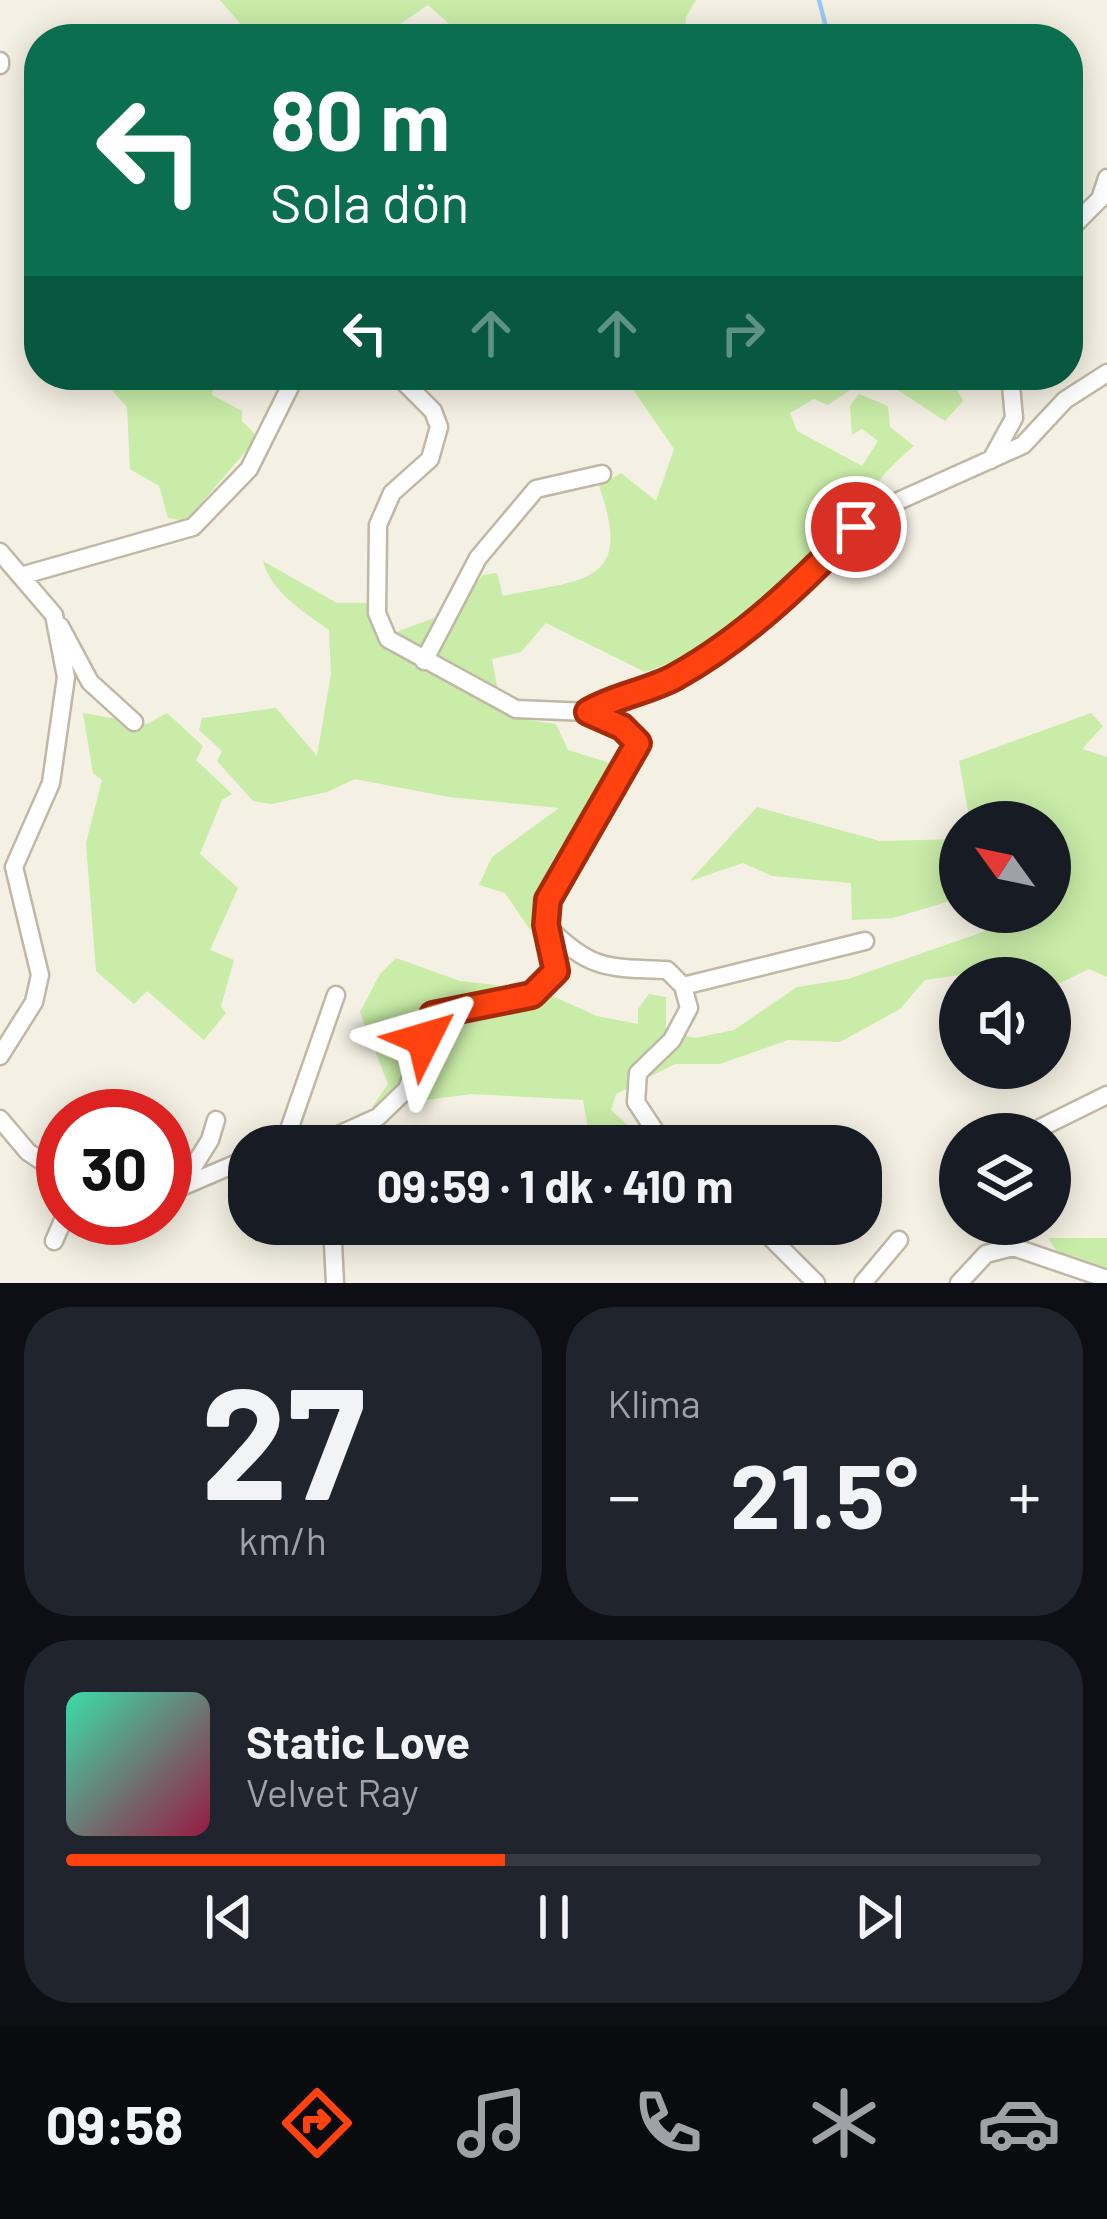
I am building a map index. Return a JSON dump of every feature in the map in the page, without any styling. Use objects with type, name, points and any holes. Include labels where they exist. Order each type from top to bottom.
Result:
[{"type":"street","points":[[1083,216],[1100,199],[1107,178]]},
{"type":"street","points":[[24,574],[193,527],[249,469],[288,390]]},
{"type":"street","points":[[412,390],[433,411],[439,427],[430,459],[392,493],[378,525],[377,613],[388,639],[516,710],[588,712],[669,680],[725,646],[795,590],[856,527],[896,502],[1023,445],[1049,414],[1080,390]]},
{"type":"street","points":[[991,461],[1014,418],[1011,390]]},
{"type":"street","points":[[424,661],[478,558],[536,489],[602,473]]},
{"type":"street","points":[[0,552],[24,574],[54,615],[90,682],[134,722]]},
{"type":"street","points":[[0,1056],[34,1002],[40,975],[14,867],[51,783],[61,731],[66,677],[54,615]]},
{"type":"street","points":[[361,1125],[378,1117],[407,1089],[433,1015],[532,995],[548,985],[556,959],[546,925],[558,875],[636,752],[633,734],[588,712]]},
{"type":"street","points":[[546,925],[577,956],[599,967],[667,970],[683,986],[689,1008],[672,1040],[638,1073],[636,1102],[651,1125]]},
{"type":"street","points":[[683,986],[865,941]]},
{"type":"street","points":[[286,1125],[336,995]]},
{"type":"street","points":[[1071,1113],[1107,1095]]},
{"type":"street","points":[[192,1165],[211,1141],[216,1120]]},
{"type":"street","points":[[8,1133],[36,1144]]},
{"type":"street","points":[[8,1133],[36,1154]]},
{"type":"street","points":[[192,1182],[228,1167]]},
{"type":"street","points":[[863,1283],[899,1240]]},
{"type":"street","points":[[333,1245],[335,1283]]},
{"type":"street","points":[[778,1245],[817,1283]]},
{"type":"street","points":[[1006,1245],[1006,1249]]},
{"type":"street","points":[[959,1283],[986,1254],[1006,1249],[1051,1256],[1107,1279]]},
{"type":"green space","points":[[220,0],[696,0],[686,24],[449,24],[428,5],[400,24],[240,24]]},
{"type":"green space","points":[[112,390],[213,390],[212,395],[242,411],[242,421],[258,437],[186,521],[168,518],[159,486],[130,469],[127,407]]},
{"type":"green space","points":[[633,390],[850,390],[828,405],[814,399],[790,413],[797,431],[862,466],[878,441],[862,429],[852,435],[850,406],[859,394],[888,406],[890,427],[914,446],[882,477],[801,576],[753,616],[701,648],[645,672],[546,623],[521,652],[492,659],[498,691],[521,719],[556,724],[568,750],[613,764],[550,865],[530,930],[505,893],[479,885],[492,857],[559,808],[449,797],[355,779],[327,792],[272,804],[253,801],[217,761],[222,751],[199,730],[202,718],[276,708],[317,756],[331,674],[329,630],[281,592],[263,561],[337,603],[371,603],[380,638],[453,611],[483,575],[497,573],[503,596],[558,586],[595,572],[606,560],[610,543],[599,486],[621,473],[656,501],[674,449]]},
{"type":"green space","points":[[898,390],[958,390],[963,401],[945,421]]},
{"type":"green space","points":[[83,713],[147,724],[167,713],[203,746],[196,760],[232,794],[222,800],[200,854],[238,888],[210,950],[234,960],[221,1006],[226,1013],[204,1040],[147,991],[134,1004],[96,971],[86,843],[102,780],[93,773]]},
{"type":"green space","points":[[1091,713],[1103,726],[1082,749],[1107,757],[1107,977],[1089,969],[1071,978],[1071,957],[939,957],[939,978],[925,980],[900,1009],[840,1042],[788,1040],[720,1064],[675,1064],[616,1094],[611,1110],[628,1125],[587,1125],[583,1100],[472,1094],[372,1107],[388,1084],[360,1012],[380,974],[396,958],[460,981],[539,990],[597,1016],[638,1024],[638,1009],[649,994],[666,997],[666,1032],[696,1038],[734,1030],[797,987],[848,979],[980,933],[1071,933],[1071,801],[966,801],[959,761]]},
{"type":"green space","points":[[757,807],[880,841],[939,840],[939,904],[893,918],[852,920],[851,883],[772,876],[743,863],[690,881]]},
{"type":"green space","points":[[1071,1238],[1107,1238],[1107,1269],[1057,1252],[1052,1245],[1071,1245]]},
{"type":"waterway","points":[[819,0],[825,24]]},
{"type":"route","points":[[424,1039],[426,1022],[433,1015],[532,995],[548,985],[556,971],[546,925],[548,900],[558,875],[638,743],[622,727],[588,712],[669,680],[725,646],[795,590],[856,527]]}]
